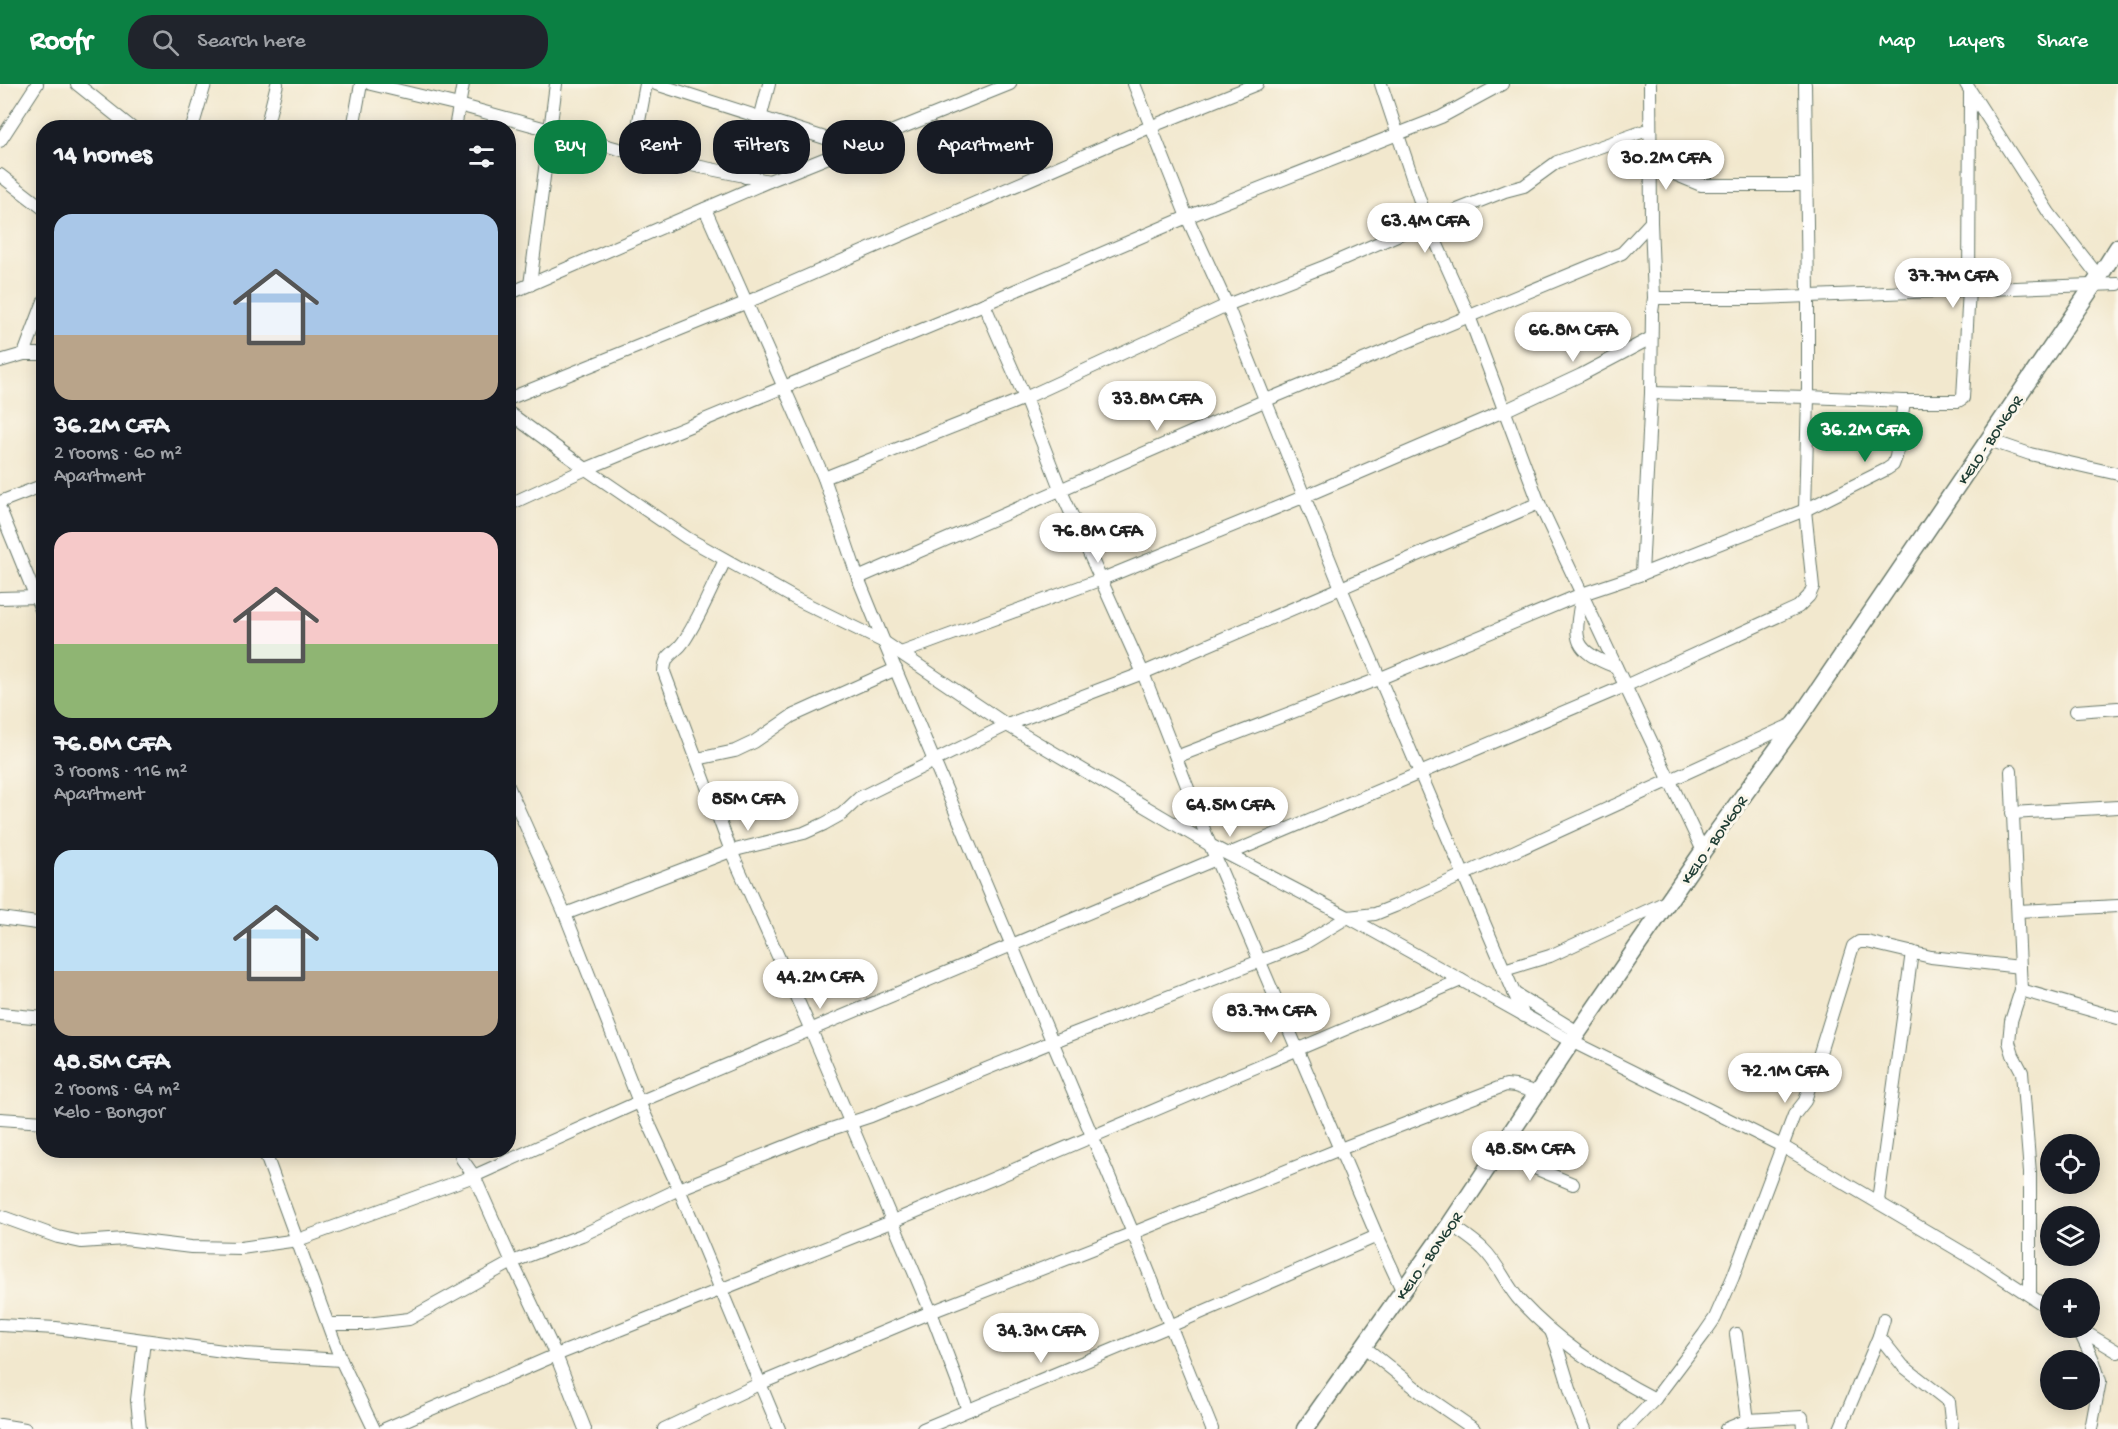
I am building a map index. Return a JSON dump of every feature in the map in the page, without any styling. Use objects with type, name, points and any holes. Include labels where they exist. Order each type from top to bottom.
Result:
[{"type":"highway","name":"KELO - BONGOR","points":[[1305,1429],[1450,1224],[1575,1037],[1704,851],[1796,723],[2118,247]]},
{"type":"street","points":[[0,141],[37,84]]},
{"type":"street","points":[[77,84],[117,120]]},
{"type":"street","points":[[194,120],[205,84]]},
{"type":"street","points":[[268,120],[277,84]]},
{"type":"street","points":[[354,120],[361,84]]},
{"type":"street","points":[[371,84],[513,120]]},
{"type":"street","points":[[456,120],[463,84]]},
{"type":"street","points":[[551,120],[556,84]]},
{"type":"street","points":[[639,120],[646,84]]},
{"type":"street","points":[[656,84],[822,137]]},
{"type":"street","points":[[745,177],[769,84]]},
{"type":"street","points":[[905,126],[1010,84]]},
{"type":"street","points":[[1134,84],[1187,217],[1227,305],[1341,588],[1524,1016]]},
{"type":"street","points":[[516,396],[745,303],[1150,127],[1257,84]]},
{"type":"street","points":[[1381,84],[1396,135],[1427,222],[1469,316],[1539,503],[1704,851]]},
{"type":"street","points":[[516,501],[586,469],[1187,217],[1441,117],[1502,84]]},
{"type":"street","points":[[1642,574],[1652,393],[1651,338],[1654,298],[1650,84]]},
{"type":"street","points":[[1229,854],[1625,686],[1798,607],[1809,596],[1813,587],[1805,510],[1809,397],[1809,295],[1805,84]]},
{"type":"street","points":[[1968,88],[2049,213],[2097,281]]},
{"type":"street","points":[[1652,393],[1904,401],[1958,401],[1963,398],[1969,289],[1968,88]]},
{"type":"street","points":[[516,121],[534,126]]},
{"type":"street","points":[[824,478],[1025,398],[1227,305],[1427,222],[1505,191],[1524,186],[1557,162],[1650,129]]},
{"type":"street","points":[[516,291],[822,160]]},
{"type":"street","points":[[1650,164],[1701,185],[1806,185]]},
{"type":"street","points":[[701,168],[768,182]]},
{"type":"street","points":[[530,285],[544,174]]},
{"type":"street","points":[[0,176],[36,203]]},
{"type":"street","points":[[705,209],[824,478],[858,578],[884,642],[1133,1233],[1212,1429]]},
{"type":"street","points":[[858,578],[1264,401],[1622,253],[1651,222]]},
{"type":"street","points":[[1654,298],[1758,298],[2097,281],[2118,284]]},
{"type":"street","points":[[984,304],[1025,398],[1061,491],[1143,674],[1210,845],[1403,1292]]},
{"type":"street","points":[[24,354],[36,322]]},
{"type":"street","points":[[901,653],[1102,579],[1304,497],[1506,411],[1651,338]]},
{"type":"street","points":[[0,362],[24,354],[36,354]]},
{"type":"street","points":[[1176,757],[1381,678],[1582,594],[1642,574],[1805,510],[1893,465],[1904,401]]},
{"type":"street","points":[[516,418],[687,538],[796,599],[884,642],[1007,725],[1210,845],[1347,917],[1524,1016],[1575,1037],[1782,1146],[1878,1201],[2040,1302]]},
{"type":"street","points":[[1989,440],[2030,454],[2118,474]]},
{"type":"street","points":[[0,502],[36,488]]},
{"type":"street","points":[[565,914],[731,851],[780,840],[824,824],[842,814],[859,798],[1007,725],[1143,674],[1539,503]]},
{"type":"street","points":[[0,509],[36,587]]},
{"type":"street","points":[[726,560],[684,641],[665,662],[664,672],[731,851],[811,1030],[931,1312],[968,1410]]},
{"type":"street","points":[[1582,594],[1576,631],[1581,646],[1596,660],[1616,667]]},
{"type":"street","points":[[0,598],[36,596]]},
{"type":"street","points":[[697,759],[735,751],[792,716],[896,669]]},
{"type":"street","points":[[2076,711],[2118,708]]},
{"type":"street","points":[[329,1324],[367,1324],[409,1319],[512,1262],[582,1235],[679,1189],[871,1116],[1305,943],[1347,917],[1375,914],[1395,906],[1796,723]]},
{"type":"street","points":[[2011,771],[2020,990],[2011,1021],[2009,1042],[2022,1072],[2030,1173],[2030,1295]]},
{"type":"street","points":[[516,804],[565,914],[639,1102],[679,1189],[779,1429]]},
{"type":"street","points":[[2012,813],[2118,807]]},
{"type":"street","points":[[516,1157],[639,1102],[1216,859]]},
{"type":"street","points":[[1504,970],[1550,956],[1670,900]]},
{"type":"street","points":[[2018,911],[2118,906]]},
{"type":"street","points":[[0,918],[36,923]]},
{"type":"street","points":[[1626,1429],[1654,1399],[1715,1318],[1734,1276],[1794,1115],[1805,1101],[1853,946],[1859,942],[1867,942],[1951,960],[2020,967]]},
{"type":"street","points":[[1878,1201],[1912,952]]},
{"type":"street","points":[[385,1429],[556,1355],[891,1222],[1461,980]]},
{"type":"street","points":[[2020,990],[2118,1018]]},
{"type":"street","points":[[1513,992],[1575,1037]]},
{"type":"street","points":[[0,1014],[36,1017]]},
{"type":"street","points":[[664,1429],[759,1384],[931,1312],[1506,1085],[1537,1093]]},
{"type":"street","points":[[0,1119],[36,1121]]},
{"type":"street","points":[[1499,1153],[1574,1184]]},
{"type":"street","points":[[267,1158],[341,1360],[374,1429]]},
{"type":"street","points":[[462,1158],[474,1176],[556,1355],[585,1429]]},
{"type":"street","points":[[0,1216],[58,1237],[81,1242],[125,1239],[191,1247],[241,1248],[298,1240],[474,1176],[514,1158]]},
{"type":"street","points":[[1450,1224],[1483,1249],[1518,1299],[1550,1329],[1613,1377],[1654,1399]]},
{"type":"street","points":[[923,1429],[1170,1326],[1377,1236]]},
{"type":"street","points":[[1840,1429],[1880,1336],[1884,1318]]},
{"type":"street","points":[[0,1325],[56,1328],[245,1354],[341,1360]]},
{"type":"street","points":[[1550,1329],[1585,1429]]},
{"type":"street","points":[[1737,1334],[1748,1420]]},
{"type":"street","points":[[1880,1336],[1903,1366],[1949,1402],[1952,1429]]},
{"type":"street","points":[[2083,1338],[2100,1381],[2091,1429]]},
{"type":"street","points":[[2095,1338],[2118,1352]]},
{"type":"street","points":[[140,1429],[137,1400],[144,1341]]},
{"type":"street","points":[[1362,1346],[1423,1394],[1474,1429]]},
{"type":"street","points":[[1943,1429],[1950,1413]]},
{"type":"street","points":[[1726,1429],[1748,1420],[1802,1417],[1803,1429]]},
{"type":"street","points":[[0,1425],[26,1429]]}]
